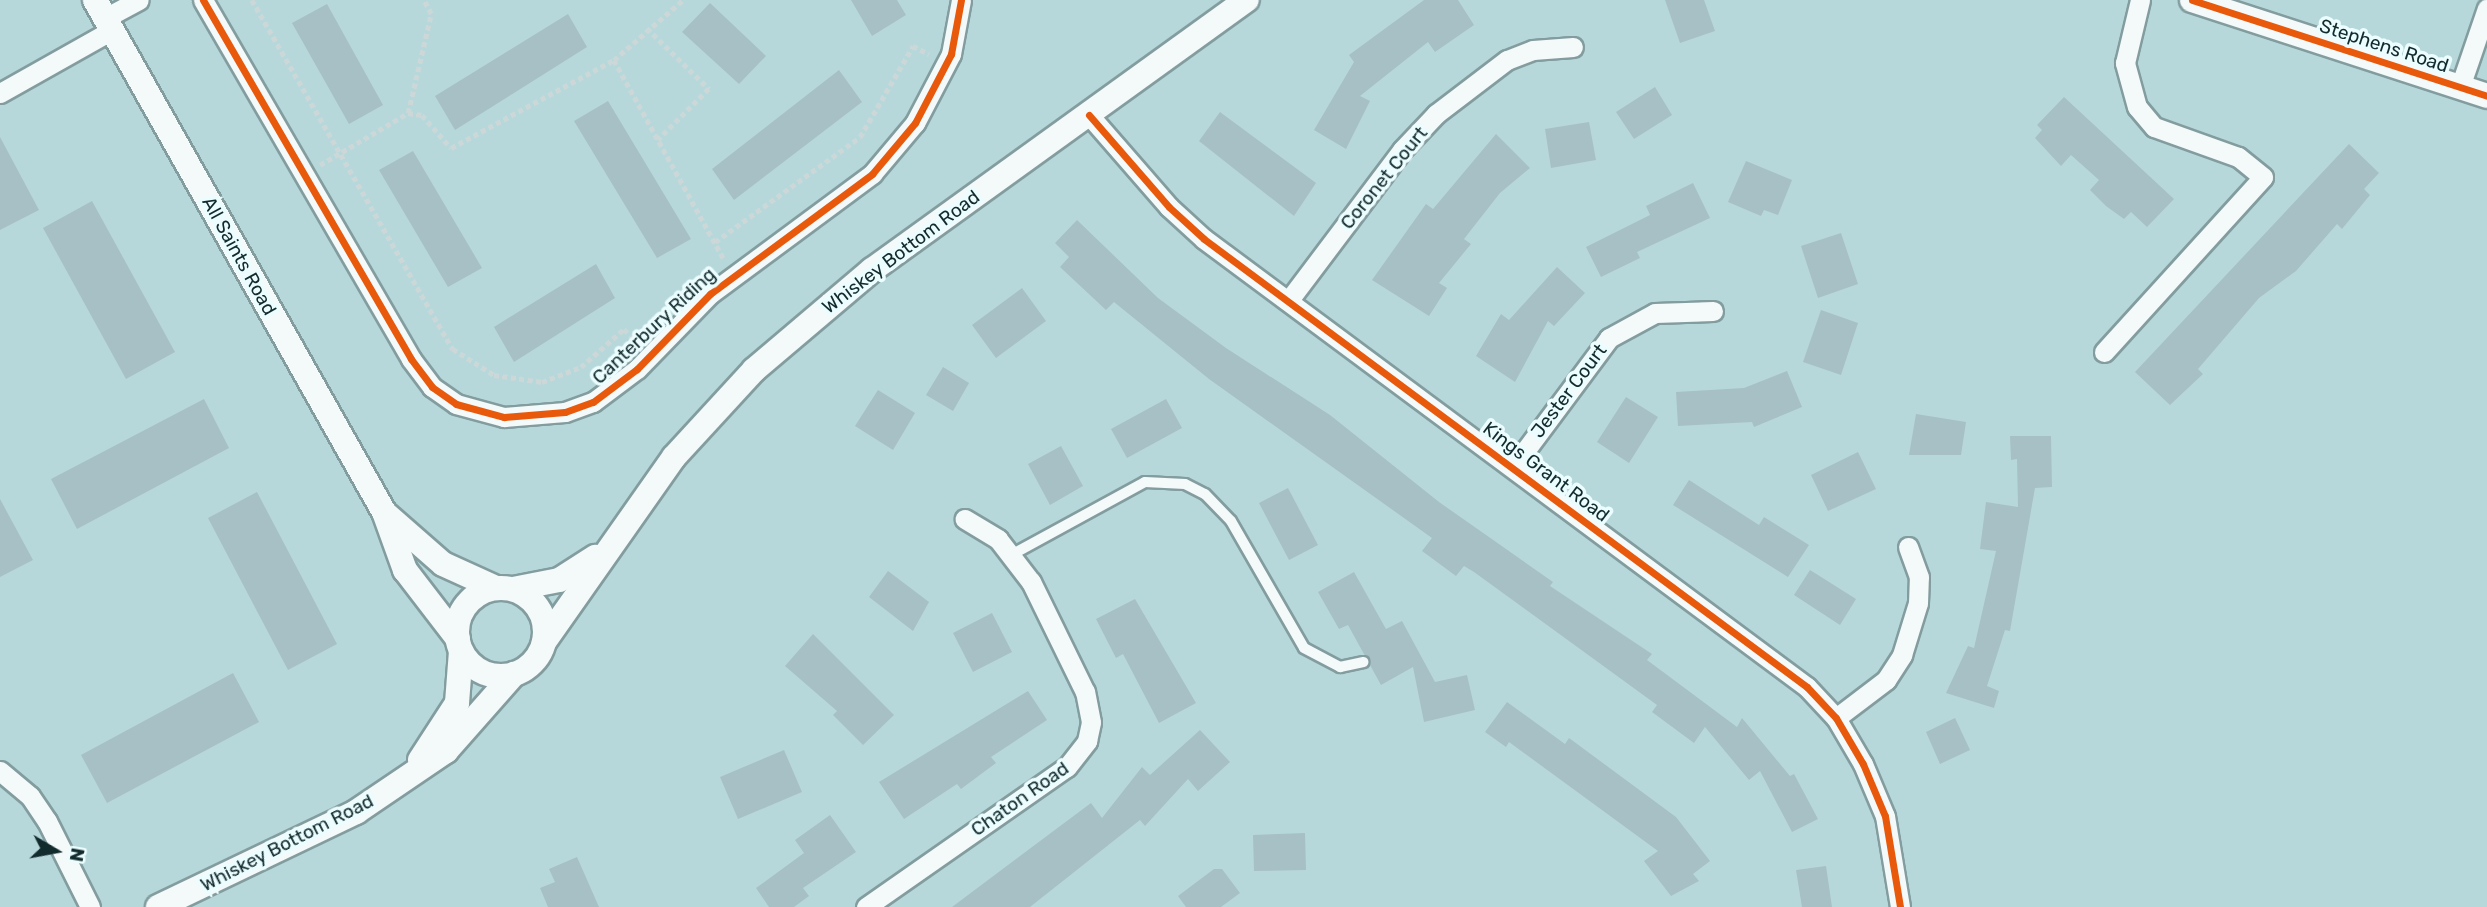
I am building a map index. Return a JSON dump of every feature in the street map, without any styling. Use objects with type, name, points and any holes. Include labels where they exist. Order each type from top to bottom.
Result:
[{"type":"street","points":[[0,93],[104,16],[139,0]]},
{"type":"street","name":"Canterbury Riding","points":[[203,0],[425,378],[456,404],[481,413],[534,417],[593,402],[637,369],[724,268],[896,150],[951,54],[961,0]]},
{"type":"street","name":"Whiskey Bottom Road","points":[[544,642],[602,553],[674,457],[754,370],[872,270],[1247,0]]},
{"type":"street","points":[[2104,352],[2263,177],[2238,157],[2154,127],[2137,107],[2125,63],[2140,0]]},
{"type":"street","name":"Stephens Road","points":[[2192,0],[2487,96]]},
{"type":"street","points":[[2460,88],[2487,8]]},
{"type":"street","name":"All Saints Road","points":[[104,16],[384,512],[405,570],[459,645]]},
{"type":"street","name":"Coronet Court","points":[[1289,300],[1402,150],[1436,114],[1507,60],[1533,51],[1573,47]]},
{"type":"street","name":"Kings Grant Road","points":[[1089,115],[1169,207],[1289,300],[1776,662],[1836,718],[1885,816],[1900,907]]},
{"type":"street","name":"Jester Court","points":[[1513,467],[1609,338],[1655,313],[1713,311]]},
{"type":"street","name":"All Saints Road","points":[[384,512],[443,564],[504,589]]},
{"type":"street","name":"Chaton Road","points":[[866,907],[1068,767],[1087,741],[1091,722],[1085,692],[1013,554],[964,519]]},
{"type":"street","points":[[1836,718],[1886,680],[1902,655],[1919,603],[1919,577],[1908,547]]},
{"type":"street","name":"Whiskey Bottom Road","points":[[504,589],[559,580],[602,553]]},
{"type":"street","points":[[504,589],[538,609],[544,642],[537,658],[514,674],[483,672],[459,645],[466,606],[504,589]]},
{"type":"street","name":"Whiskey Bottom Road","points":[[412,772],[457,703],[459,645]]},
{"type":"street","name":"Whiskey Bottom Road","points":[[158,907],[356,811],[446,751],[514,674]]},
{"type":"street","points":[[0,771],[30,796],[47,821],[90,907]]},
{"type":"lane","points":[[1013,554],[1145,482],[1185,484],[1205,494],[1231,521],[1304,649],[1340,667],[1363,662]]},
{"type":"path","points":[[252,0],[437,329],[453,349],[482,370],[542,382],[582,367],[624,329],[639,343],[648,334]]},
{"type":"path","points":[[408,113],[431,14],[424,0]]},
{"type":"path","points":[[304,175],[408,113],[422,115],[451,148],[614,61],[647,28],[683,0]]},
{"type":"path","points":[[647,28],[709,89],[658,140]]},
{"type":"path","points":[[715,242],[860,137],[913,46],[932,56],[936,48]]},
{"type":"path","points":[[614,61],[715,242],[724,268]]},
{"type":"building","points":[[851,0],[897,0],[906,15],[872,36]]},
{"type":"building","points":[[1424,0],[1458,0],[1474,25],[1435,52],[1428,42],[1360,96],[1370,101],[1346,149],[1314,130],[1354,62],[1349,55]]},
{"type":"building","points":[[1665,0],[1704,0],[1715,31],[1680,43]]},
{"type":"building","points":[[710,3],[766,56],[739,84],[682,32]]},
{"type":"building","points":[[327,4],[383,105],[349,124],[292,23]]},
{"type":"building","points":[[568,14],[587,47],[455,130],[435,96]]},
{"type":"building","points":[[839,70],[862,102],[734,200],[712,169]]},
{"type":"building","points":[[1655,87],[1672,115],[1634,139],[1616,112]]},
{"type":"building","points":[[2064,97],[2174,199],[2147,227],[2131,212],[2124,219],[2106,206],[2090,190],[2099,180],[2071,155],[2061,166],[2035,138],[2042,130],[2037,125]]},
{"type":"building","points":[[608,101],[691,239],[657,258],[574,121]]},
{"type":"building","points":[[1220,112],[1316,183],[1294,216],[1199,141]]},
{"type":"building","points":[[1589,122],[1596,160],[1551,168],[1545,129]]},
{"type":"building","points":[[1496,134],[1530,168],[1500,193],[1464,239],[1471,244],[1439,283],[1447,288],[1429,316],[1372,280],[1426,204],[1433,209]]},
{"type":"building","points":[[0,137],[39,210],[0,230]]},
{"type":"building","points":[[2349,144],[2379,173],[2364,189],[2370,195],[2342,229],[2337,224],[2296,271],[2259,298],[2198,369],[2203,374],[2170,405],[2135,372]]},
{"type":"building","points":[[413,151],[482,268],[448,287],[379,170]]},
{"type":"building","points":[[1746,161],[1792,180],[1778,215],[1764,210],[1761,216],[1728,202]]},
{"type":"building","points":[[1693,183],[1710,218],[1637,252],[1640,258],[1601,277],[1586,247],[1650,215],[1646,206]]},
{"type":"building","points":[[92,201],[175,352],[126,379],[43,228]]},
{"type":"building","points":[[1077,220],[1158,298],[1226,348],[1330,415],[1439,502],[1553,582],[1550,586],[1652,654],[1647,660],[1737,727],[1742,718],[1790,776],[1794,774],[1818,819],[1792,832],[1760,771],[1749,780],[1705,727],[1694,743],[1652,712],[1657,705],[1474,572],[1464,566],[1456,576],[1422,551],[1432,538],[1209,379],[1114,302],[1106,310],[1060,267],[1069,257],[1055,243]]},
{"type":"building","points":[[1841,233],[1858,284],[1818,298],[1801,246]]},
{"type":"building","points":[[596,264],[615,298],[514,362],[494,327]]},
{"type":"building","points":[[1557,267],[1585,293],[1554,326],[1548,321],[1515,382],[1476,356],[1501,314],[1509,320]]},
{"type":"building","points":[[1022,288],[1046,321],[996,358],[972,325]]},
{"type":"building","points":[[1821,310],[1858,323],[1841,375],[1803,362]]},
{"type":"building","points":[[943,367],[969,383],[953,411],[926,395]]},
{"type":"building","points":[[1787,371],[1802,407],[1754,427],[1752,422],[1678,426],[1676,392],[1744,388]]},
{"type":"building","points":[[878,390],[915,413],[893,450],[855,426]]},
{"type":"building","points":[[1626,397],[1658,417],[1629,463],[1597,442]]},
{"type":"building","points":[[204,399],[229,448],[77,529],[51,479]]},
{"type":"building","points":[[1166,399],[1182,428],[1127,458],[1111,429]]},
{"type":"building","points":[[1916,414],[1966,422],[1961,455],[1909,455]]},
{"type":"building","points":[[2010,436],[2051,436],[2052,487],[2035,488],[2010,631],[2005,630],[1987,686],[1999,691],[1994,708],[1946,693],[1968,646],[1974,648],[1996,551],[1980,549],[1986,502],[2018,507],[2017,459],[2011,460]]},
{"type":"building","points":[[1061,446],[1083,486],[1050,505],[1028,464]]},
{"type":"building","points":[[1858,452],[1876,489],[1828,511],[1811,475]]},
{"type":"building","points":[[1689,480],[1759,525],[1764,517],[1809,545],[1788,577],[1673,505]]},
{"type":"building","points":[[1288,488],[1318,545],[1289,560],[1259,503]]},
{"type":"building","points":[[257,492],[337,644],[288,670],[208,518]]},
{"type":"building","points":[[0,499],[33,560],[0,577]]},
{"type":"building","points":[[1810,570],[1856,599],[1840,625],[1794,595]]},
{"type":"building","points":[[888,571],[929,602],[913,631],[869,597]]},
{"type":"building","points":[[1354,572],[1386,629],[1402,621],[1435,682],[1467,675],[1475,710],[1424,722],[1413,667],[1381,685],[1348,625],[1339,629],[1318,592]]},
{"type":"building","points":[[1135,599],[1196,703],[1159,723],[1123,654],[1116,658],[1096,619]]},
{"type":"building","points":[[992,613],[1012,652],[973,672],[953,633]]},
{"type":"building","points":[[813,634],[894,715],[863,745],[833,715],[837,711],[785,666]]},
{"type":"building","points":[[233,673],[259,722],[107,803],[81,755]]},
{"type":"building","points":[[1028,691],[1047,720],[991,757],[996,763],[961,789],[957,784],[904,819],[879,782]]},
{"type":"building","points":[[1507,702],[1565,744],[1569,738],[1676,817],[1710,861],[1693,874],[1699,881],[1671,896],[1644,861],[1658,851],[1509,742],[1506,747],[1485,732]]},
{"type":"building","points":[[1955,718],[1970,750],[1940,764],[1926,732]]},
{"type":"building","points":[[1200,730],[1230,762],[1198,791],[1188,779],[1145,826],[1140,820],[1030,907],[952,907],[1091,803],[1102,818],[1142,767],[1150,775]]},
{"type":"building","points":[[784,750],[802,792],[738,819],[720,777]]},
{"type":"building","points":[[830,815],[856,852],[803,888],[809,896],[794,907],[769,907],[756,888],[804,853],[795,840]]},
{"type":"building","points":[[1305,833],[1306,870],[1254,871],[1253,835]]},
{"type":"building","points":[[577,857],[599,907],[548,907],[540,888],[555,882],[549,869]]},
{"type":"building","points":[[1826,866],[1832,907],[1802,907],[1796,870]]},
{"type":"building","points":[[1214,869],[1222,869],[1240,893],[1221,907],[1186,907],[1178,896]]},
{"type":"cycle path","points":[[203,0],[411,359],[432,387],[456,404],[504,417],[565,412],[593,402],[637,369],[710,294],[872,174],[915,123],[951,54],[961,0]]},
{"type":"cycle path","points":[[2192,0],[2487,96]]},
{"type":"cycle path","points":[[1089,115],[1169,207],[1204,239],[1807,687],[1836,718],[1863,764],[1885,816],[1900,907]]}]
